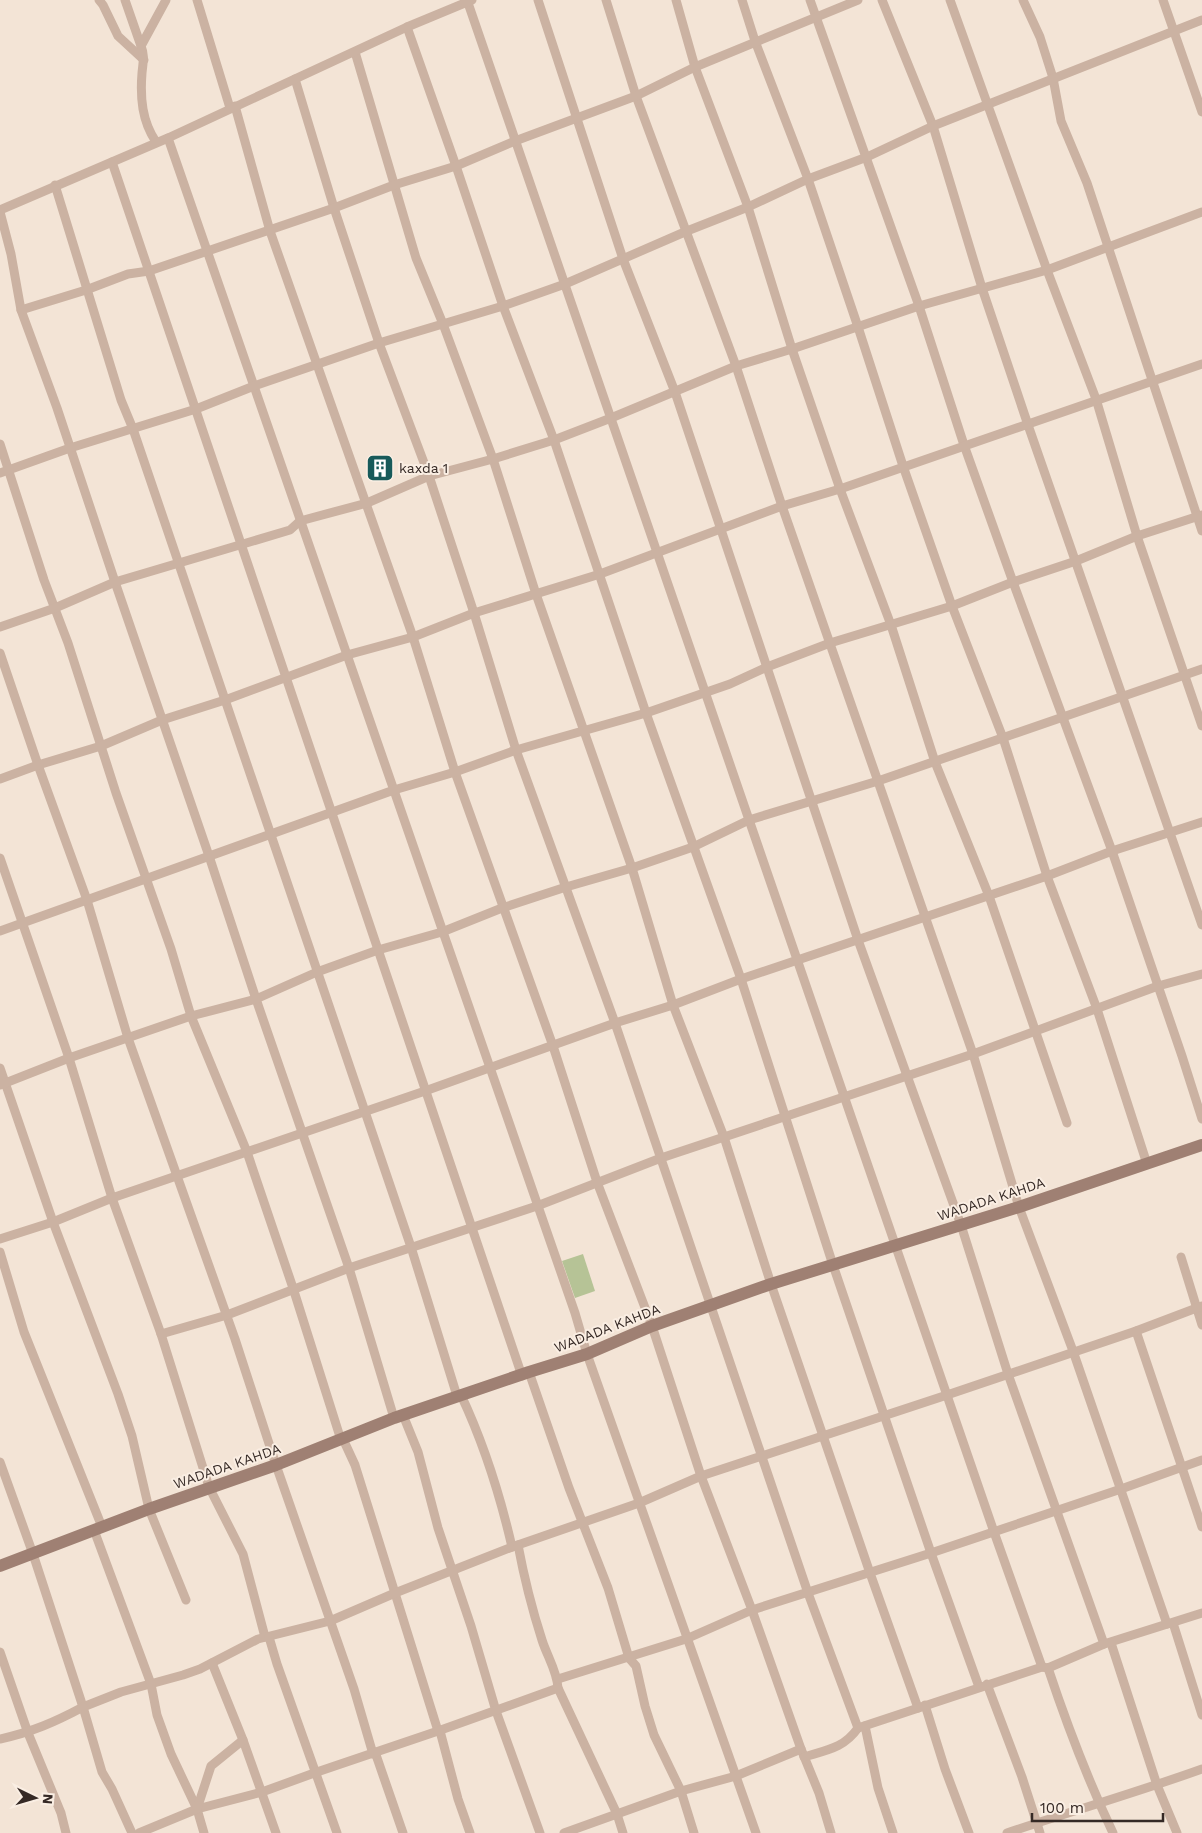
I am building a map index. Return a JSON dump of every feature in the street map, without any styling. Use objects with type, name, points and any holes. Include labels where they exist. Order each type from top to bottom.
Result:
[{"type":"main road","name":"WADADA KAHDA","points":[[0,1566],[209,1487],[276,1465],[399,1417],[587,1354],[652,1326],[711,1307],[771,1284],[1019,1207],[1202,1145]]},
{"type":"street","points":[[99,0],[118,36],[144,60]]},
{"type":"street","points":[[125,0],[145,54],[140,96],[149,132],[156,142]]},
{"type":"street","points":[[141,46],[166,0]]},
{"type":"street","points":[[197,0],[233,107],[270,231],[414,637],[455,772],[502,908],[552,1046],[597,1182],[652,1326],[701,1476],[752,1610],[802,1753],[819,1793],[831,1833]]},
{"type":"street","points":[[538,0],[623,259],[675,392],[858,940],[962,1225],[1008,1374],[1157,1786],[1177,1833]]},
{"type":"street","points":[[606,0],[636,96],[736,366],[782,506],[973,1054],[1019,1207],[1073,1351],[1202,1715]]},
{"type":"street","points":[[676,0],[695,67],[748,207],[792,350],[840,489],[891,625],[935,762],[989,896],[1034,1032],[1067,1123]]},
{"type":"street","points":[[742,0],[755,41],[808,179],[903,466],[952,606],[1002,738],[1048,876],[1097,1009],[1147,1164]]},
{"type":"street","points":[[810,0],[919,306],[964,445],[1012,582],[1112,851],[1202,1120]]},
{"type":"street","points":[[21,310],[86,290],[128,274],[149,271],[270,231],[394,185],[456,166],[515,141],[636,96],[695,67],[755,41],[858,0]]},
{"type":"street","points":[[882,0],[933,126],[982,288],[1028,425],[1202,924]]},
{"type":"street","points":[[950,0],[1047,270],[1096,399],[1137,536],[1202,726]]},
{"type":"street","points":[[1023,0],[1040,37],[1053,78],[1061,121],[1087,183],[1152,382],[1200,516],[1202,531]]},
{"type":"street","points":[[1163,0],[1202,112]]},
{"type":"street","points":[[540,1833],[496,1710],[451,1571],[418,1452],[399,1417],[42,363],[21,310],[11,254],[0,211],[55,185],[168,138],[469,1],[515,141],[994,1532],[1073,1742],[1113,1833]]},
{"type":"street","points":[[4,471],[70,448],[196,409],[254,386],[379,343],[503,306],[565,284],[687,231],[748,207],[808,179],[867,157],[933,126],[1202,20]]},
{"type":"street","points":[[407,28],[503,306],[554,440],[646,713],[741,979],[833,1265],[931,1554],[1022,1777],[1040,1833]]},
{"type":"street","points":[[355,52],[416,258],[443,324],[492,459],[536,594],[632,868],[673,1005],[724,1137],[771,1284],[870,1574],[969,1833]]},
{"type":"street","points":[[295,79],[334,208],[379,343],[429,476],[516,750],[615,1024],[808,1592],[862,1727],[878,1788],[893,1833]]},
{"type":"street","points":[[168,138],[575,1313],[587,1354],[756,1833]]},
{"type":"street","points":[[112,162],[471,1228],[608,1588],[629,1658],[636,1666],[654,1735],[681,1792],[694,1833]]},
{"type":"street","points":[[55,185],[120,400],[133,429],[411,1247],[459,1396],[475,1425],[515,1546],[542,1641],[558,1684],[623,1833]]},
{"type":"street","points":[[0,627],[55,608],[115,582],[290,530],[300,521],[367,504],[429,476],[554,440],[736,366],[792,350],[919,306],[1047,270],[1202,212]]},
{"type":"street","points":[[0,779],[100,746],[162,720],[225,700],[347,655],[414,637],[474,613],[600,574],[782,506],[840,489],[964,445],[1028,425],[1096,399],[1202,364]]},
{"type":"street","points":[[0,444],[4,471],[68,643],[100,746],[171,949],[191,1016],[246,1152],[342,1439],[355,1465],[439,1731],[458,1800],[470,1833]]},
{"type":"street","points":[[0,931],[394,790],[455,772],[516,750],[646,713],[730,684],[767,667],[830,643],[952,606],[1012,582],[1076,562],[1137,536],[1200,516]]},
{"type":"street","points":[[0,654],[87,900],[128,1038],[227,1315],[276,1465],[403,1833]]},
{"type":"street","points":[[2,1084],[69,1058],[191,1016],[256,999],[317,972],[378,950],[442,932],[502,908],[566,886],[632,868],[693,847],[749,820],[935,762],[1202,669]]},
{"type":"street","points":[[0,1239],[53,1222],[112,1198],[673,1005],[741,979],[926,918],[1048,876],[1112,851],[1202,822]]},
{"type":"street","points":[[0,858],[69,1058],[112,1198],[161,1334],[209,1487],[243,1554],[267,1637],[317,1772],[337,1833]]},
{"type":"street","points":[[161,1334],[227,1315],[349,1268],[537,1206],[661,1158],[973,1054],[1158,986],[1202,974]]},
{"type":"street","points":[[0,1068],[2,1084],[132,1436],[149,1509],[186,1600]]},
{"type":"street","points":[[0,1252],[24,1332],[98,1528],[151,1684],[157,1714],[171,1754],[197,1809],[204,1833]]},
{"type":"street","points":[[1181,1257],[1199,1307],[1202,1325]]},
{"type":"street","points":[[0,1739],[28,1732],[62,1719],[83,1707],[121,1692],[183,1675],[212,1663],[249,1642],[330,1621],[395,1593],[515,1546],[639,1503],[701,1476],[1136,1331],[1199,1307]]},
{"type":"street","points":[[1136,1331],[1202,1527]]},
{"type":"street","points":[[139,1833],[197,1809],[262,1792],[439,1731],[558,1684],[686,1639],[752,1610],[931,1554],[1121,1490],[1202,1460]]},
{"type":"street","points":[[0,1462],[33,1554],[83,1707],[102,1772],[132,1833]]},
{"type":"street","points":[[564,1833],[681,1792],[736,1776],[802,1753],[842,1745],[862,1727],[1202,1613]]},
{"type":"street","points":[[0,1652],[28,1732],[61,1812],[66,1833]]},
{"type":"street","points":[[212,1663],[244,1740],[276,1833]]},
{"type":"street","points":[[197,1809],[211,1766],[244,1740]]},
{"type":"street","points":[[1007,1833],[1098,1802],[1157,1786],[1202,1769]]},
{"type":"green space","points":[[583,1254],[595,1291],[575,1298],[562,1261]]},
{"type":"place","name":"kaxda 1","points":[[380,468]]}]
